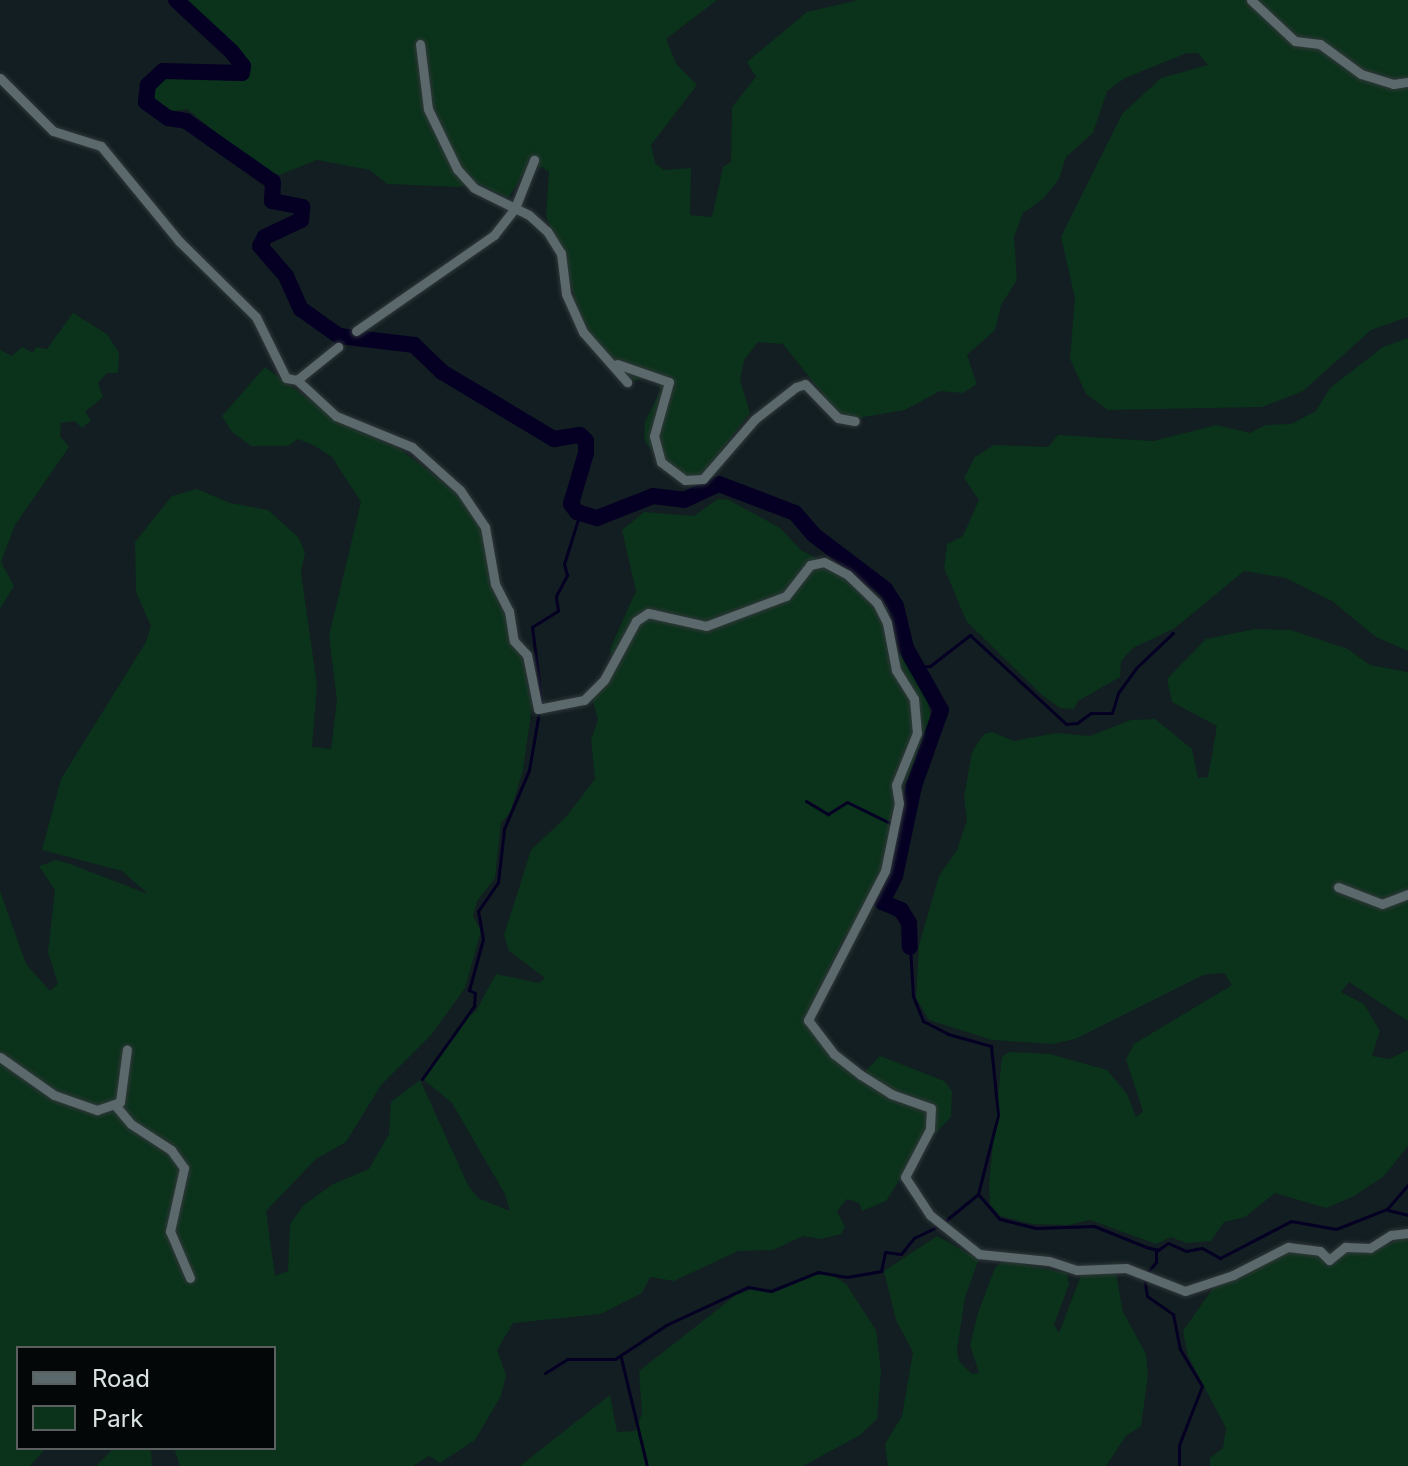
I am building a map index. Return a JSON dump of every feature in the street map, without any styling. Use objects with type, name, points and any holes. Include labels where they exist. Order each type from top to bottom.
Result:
[{"type":"street","points":[[1251,0],[1295,41],[1320,44],[1361,74],[1393,84],[1408,82]]},
{"type":"street","points":[[420,44],[428,109],[457,169],[474,188],[515,208],[547,231],[561,253],[566,294],[578,322],[627,382]]},
{"type":"street","points":[[0,78],[53,131],[101,146],[171,232],[256,317],[279,370],[297,380],[336,416],[412,447],[474,507],[485,527],[492,574],[509,611],[514,641],[527,655],[538,709],[584,700],[604,680],[639,618],[648,613],[706,626],[786,596],[810,565],[824,562],[848,575],[877,603],[887,623],[892,660],[914,699],[917,733],[896,785],[899,803],[885,871],[808,1020],[834,1054],[861,1075],[891,1094],[931,1108],[930,1129],[908,1169],[906,1185],[930,1215],[979,1254],[1049,1261],[1077,1270],[1126,1268],[1185,1291],[1233,1275],[1288,1247],[1320,1251],[1329,1260],[1345,1247],[1370,1248],[1391,1235],[1408,1233]]},
{"type":"street","points":[[356,331],[479,249],[515,208],[534,160]]},
{"type":"street","points":[[297,380],[338,347]]},
{"type":"street","points":[[613,363],[669,382],[654,436],[661,462],[685,480],[703,479],[755,419],[796,387],[805,384],[838,418],[855,421]]},
{"type":"street","points":[[1338,887],[1382,904],[1408,894]]},
{"type":"street","points":[[115,1105],[128,1074],[127,1049]]},
{"type":"street","points":[[0,1057],[63,1099],[97,1110],[115,1105]]},
{"type":"street","points":[[115,1105],[131,1124],[171,1150],[184,1168],[183,1187],[170,1222],[190,1278]]},
{"type":"green space","points":[[181,0],[717,0],[666,39],[677,65],[697,85],[651,145],[655,163],[664,170],[691,168],[690,215],[712,217],[723,167],[731,162],[732,107],[756,77],[747,62],[807,12],[859,0],[1408,0],[1408,317],[1371,330],[1303,391],[1262,407],[1108,410],[1086,394],[1070,359],[1075,298],[1061,237],[1122,114],[1161,78],[1208,65],[1198,53],[1187,53],[1125,78],[1107,91],[1093,133],[1066,157],[1059,179],[1043,199],[1023,213],[1014,237],[1017,280],[1001,305],[995,330],[967,355],[977,384],[963,393],[940,391],[905,410],[852,419],[837,412],[783,344],[758,342],[744,360],[740,380],[750,413],[701,476],[691,478],[667,471],[644,440],[645,422],[661,389],[658,383],[647,377],[634,381],[591,336],[576,305],[563,252],[546,217],[549,172],[542,167],[526,170],[508,198],[474,182],[459,187],[387,184],[370,170],[317,160],[279,175],[260,169],[187,109],[169,112],[151,101],[154,81],[165,74],[230,81],[244,79],[246,70],[208,21]]},
{"type":"green space","points":[[73,313],[107,334],[119,353],[118,373],[107,373],[98,383],[103,397],[85,412],[91,420],[82,428],[75,421],[61,423],[60,436],[69,447],[15,525],[1,562],[14,586],[0,609],[0,350],[12,356],[22,347],[33,353],[36,347],[47,349]]},
{"type":"green space","points":[[1408,338],[1408,651],[1376,637],[1332,601],[1286,578],[1244,571],[1175,628],[1133,648],[1121,661],[1120,677],[1078,701],[1074,709],[1060,708],[1042,695],[967,622],[944,568],[947,544],[963,536],[979,500],[964,478],[975,457],[994,445],[1048,447],[1058,435],[1153,441],[1217,425],[1250,433],[1266,425],[1291,424],[1316,411],[1330,388],[1383,347]]},
{"type":"green space","points":[[265,367],[344,425],[400,449],[457,493],[481,526],[522,657],[532,706],[523,770],[510,812],[501,823],[495,878],[477,901],[473,916],[481,931],[465,988],[432,1034],[381,1085],[346,1142],[316,1159],[266,1211],[275,1276],[288,1271],[290,1224],[304,1205],[333,1184],[369,1169],[389,1134],[391,1102],[420,1080],[468,1185],[478,1198],[510,1211],[505,1194],[452,1103],[423,1079],[463,1020],[476,1011],[496,974],[539,983],[545,978],[509,951],[504,935],[531,850],[566,817],[595,779],[591,740],[598,720],[592,697],[614,670],[610,649],[636,591],[622,530],[644,512],[694,516],[718,499],[729,500],[780,528],[801,550],[862,583],[885,607],[904,660],[926,691],[932,726],[893,807],[884,865],[867,904],[842,942],[807,1015],[859,1078],[880,1056],[944,1081],[952,1091],[951,1117],[917,1153],[886,1201],[862,1211],[859,1203],[847,1199],[837,1211],[845,1227],[841,1234],[821,1239],[803,1236],[773,1250],[738,1251],[674,1281],[650,1277],[642,1293],[601,1314],[513,1323],[497,1350],[506,1375],[501,1396],[475,1440],[440,1463],[429,1456],[413,1466],[180,1466],[175,1450],[276,1450],[276,1346],[16,1346],[16,1450],[44,1450],[30,1466],[0,1466],[0,891],[26,964],[50,991],[58,984],[48,952],[55,890],[39,866],[56,860],[148,894],[122,871],[42,850],[61,779],[146,642],[151,626],[136,592],[135,542],[172,496],[197,489],[230,503],[268,510],[298,537],[305,552],[301,573],[317,685],[312,747],[331,749],[337,700],[329,636],[361,502],[332,457],[313,445],[298,439],[288,446],[251,446],[232,432],[222,416]]},
{"type":"green space","points":[[1255,629],[1291,630],[1348,649],[1370,665],[1408,672],[1408,1021],[1349,982],[1341,992],[1364,1004],[1380,1031],[1372,1056],[1389,1059],[1408,1050],[1408,1146],[1383,1177],[1354,1196],[1326,1208],[1275,1193],[1245,1217],[1224,1222],[1211,1241],[1186,1243],[1171,1237],[1156,1244],[1090,1220],[1068,1225],[1033,1224],[1000,1216],[990,1204],[989,1183],[1002,1057],[1009,1052],[1050,1054],[1107,1070],[1127,1094],[1136,1117],[1143,1112],[1126,1059],[1134,1044],[1232,985],[1224,973],[1203,975],[1075,1039],[1052,1044],[992,1040],[929,1020],[916,998],[919,945],[939,876],[957,850],[967,820],[964,797],[972,752],[984,734],[992,732],[1014,741],[1056,733],[1090,736],[1131,720],[1155,719],[1192,749],[1198,778],[1208,777],[1217,726],[1172,702],[1167,679],[1206,639]]},
{"type":"green space","points":[[937,1236],[979,1259],[965,1297],[957,1350],[959,1361],[972,1374],[979,1373],[970,1345],[978,1313],[995,1268],[1004,1261],[1067,1273],[1069,1284],[1054,1325],[1059,1333],[1082,1273],[1116,1274],[1123,1312],[1146,1354],[1148,1376],[1141,1426],[1126,1436],[1106,1466],[888,1466],[885,1444],[902,1416],[913,1352],[896,1320],[884,1271]]},
{"type":"green space","points":[[1408,1236],[1408,1466],[1210,1466],[1210,1458],[1223,1448],[1226,1428],[1188,1356],[1183,1331],[1215,1285],[1291,1252],[1342,1253],[1381,1247]]},
{"type":"green space","points":[[831,1274],[846,1284],[876,1330],[881,1371],[877,1419],[860,1435],[803,1466],[520,1466],[610,1395],[617,1432],[635,1431],[642,1414],[639,1371],[736,1295],[755,1288],[771,1293],[805,1276]]},
{"type":"green space","points":[[112,1450],[151,1451],[152,1466],[96,1466]]},
{"type":"waterway","points":[[176,0],[232,52],[243,66],[242,73],[163,71],[148,85],[146,102],[168,118],[186,121],[273,182],[272,201],[302,207],[301,220],[265,237],[260,246],[286,276],[301,309],[339,336],[414,345],[442,372],[554,439],[580,435],[586,441],[586,453],[571,504],[577,512],[597,518],[653,496],[684,500],[719,484],[795,513],[814,535],[885,589],[896,606],[906,648],[941,710],[914,786],[895,876],[882,902],[901,910],[909,923],[910,947]]},
{"type":"waterway","points":[[542,705],[532,627],[558,611],[556,596],[567,575],[564,564],[580,513]]},
{"type":"waterway","points":[[917,667],[930,666],[970,635],[1066,724],[1077,723],[1091,713],[1112,713],[1118,693],[1136,668],[1173,633]]},
{"type":"waterway","points":[[422,1079],[474,1006],[475,993],[469,990],[483,939],[478,911],[498,882],[504,829],[529,770],[539,712]]},
{"type":"waterway","points":[[806,801],[828,814],[847,802],[902,829]]},
{"type":"waterway","points":[[910,947],[913,996],[923,1021],[948,1034],[991,1046],[998,1115],[978,1194],[1000,1219],[1035,1228],[1094,1226],[1146,1247],[1158,1250],[1168,1243],[1186,1251],[1202,1248],[1220,1258],[1291,1221],[1336,1229],[1387,1209],[1408,1185]]},
{"type":"waterway","points":[[545,1373],[567,1359],[615,1359],[666,1325],[748,1287],[771,1291],[818,1272],[847,1277],[881,1271],[885,1252],[901,1254],[914,1238],[939,1226],[977,1195]]},
{"type":"waterway","points":[[1388,1210],[1408,1215]]},
{"type":"waterway","points":[[1156,1249],[1156,1262],[1144,1277],[1147,1296],[1173,1314],[1180,1349],[1202,1386],[1179,1445],[1179,1466]]},
{"type":"waterway","points":[[621,1358],[647,1466]]}]
